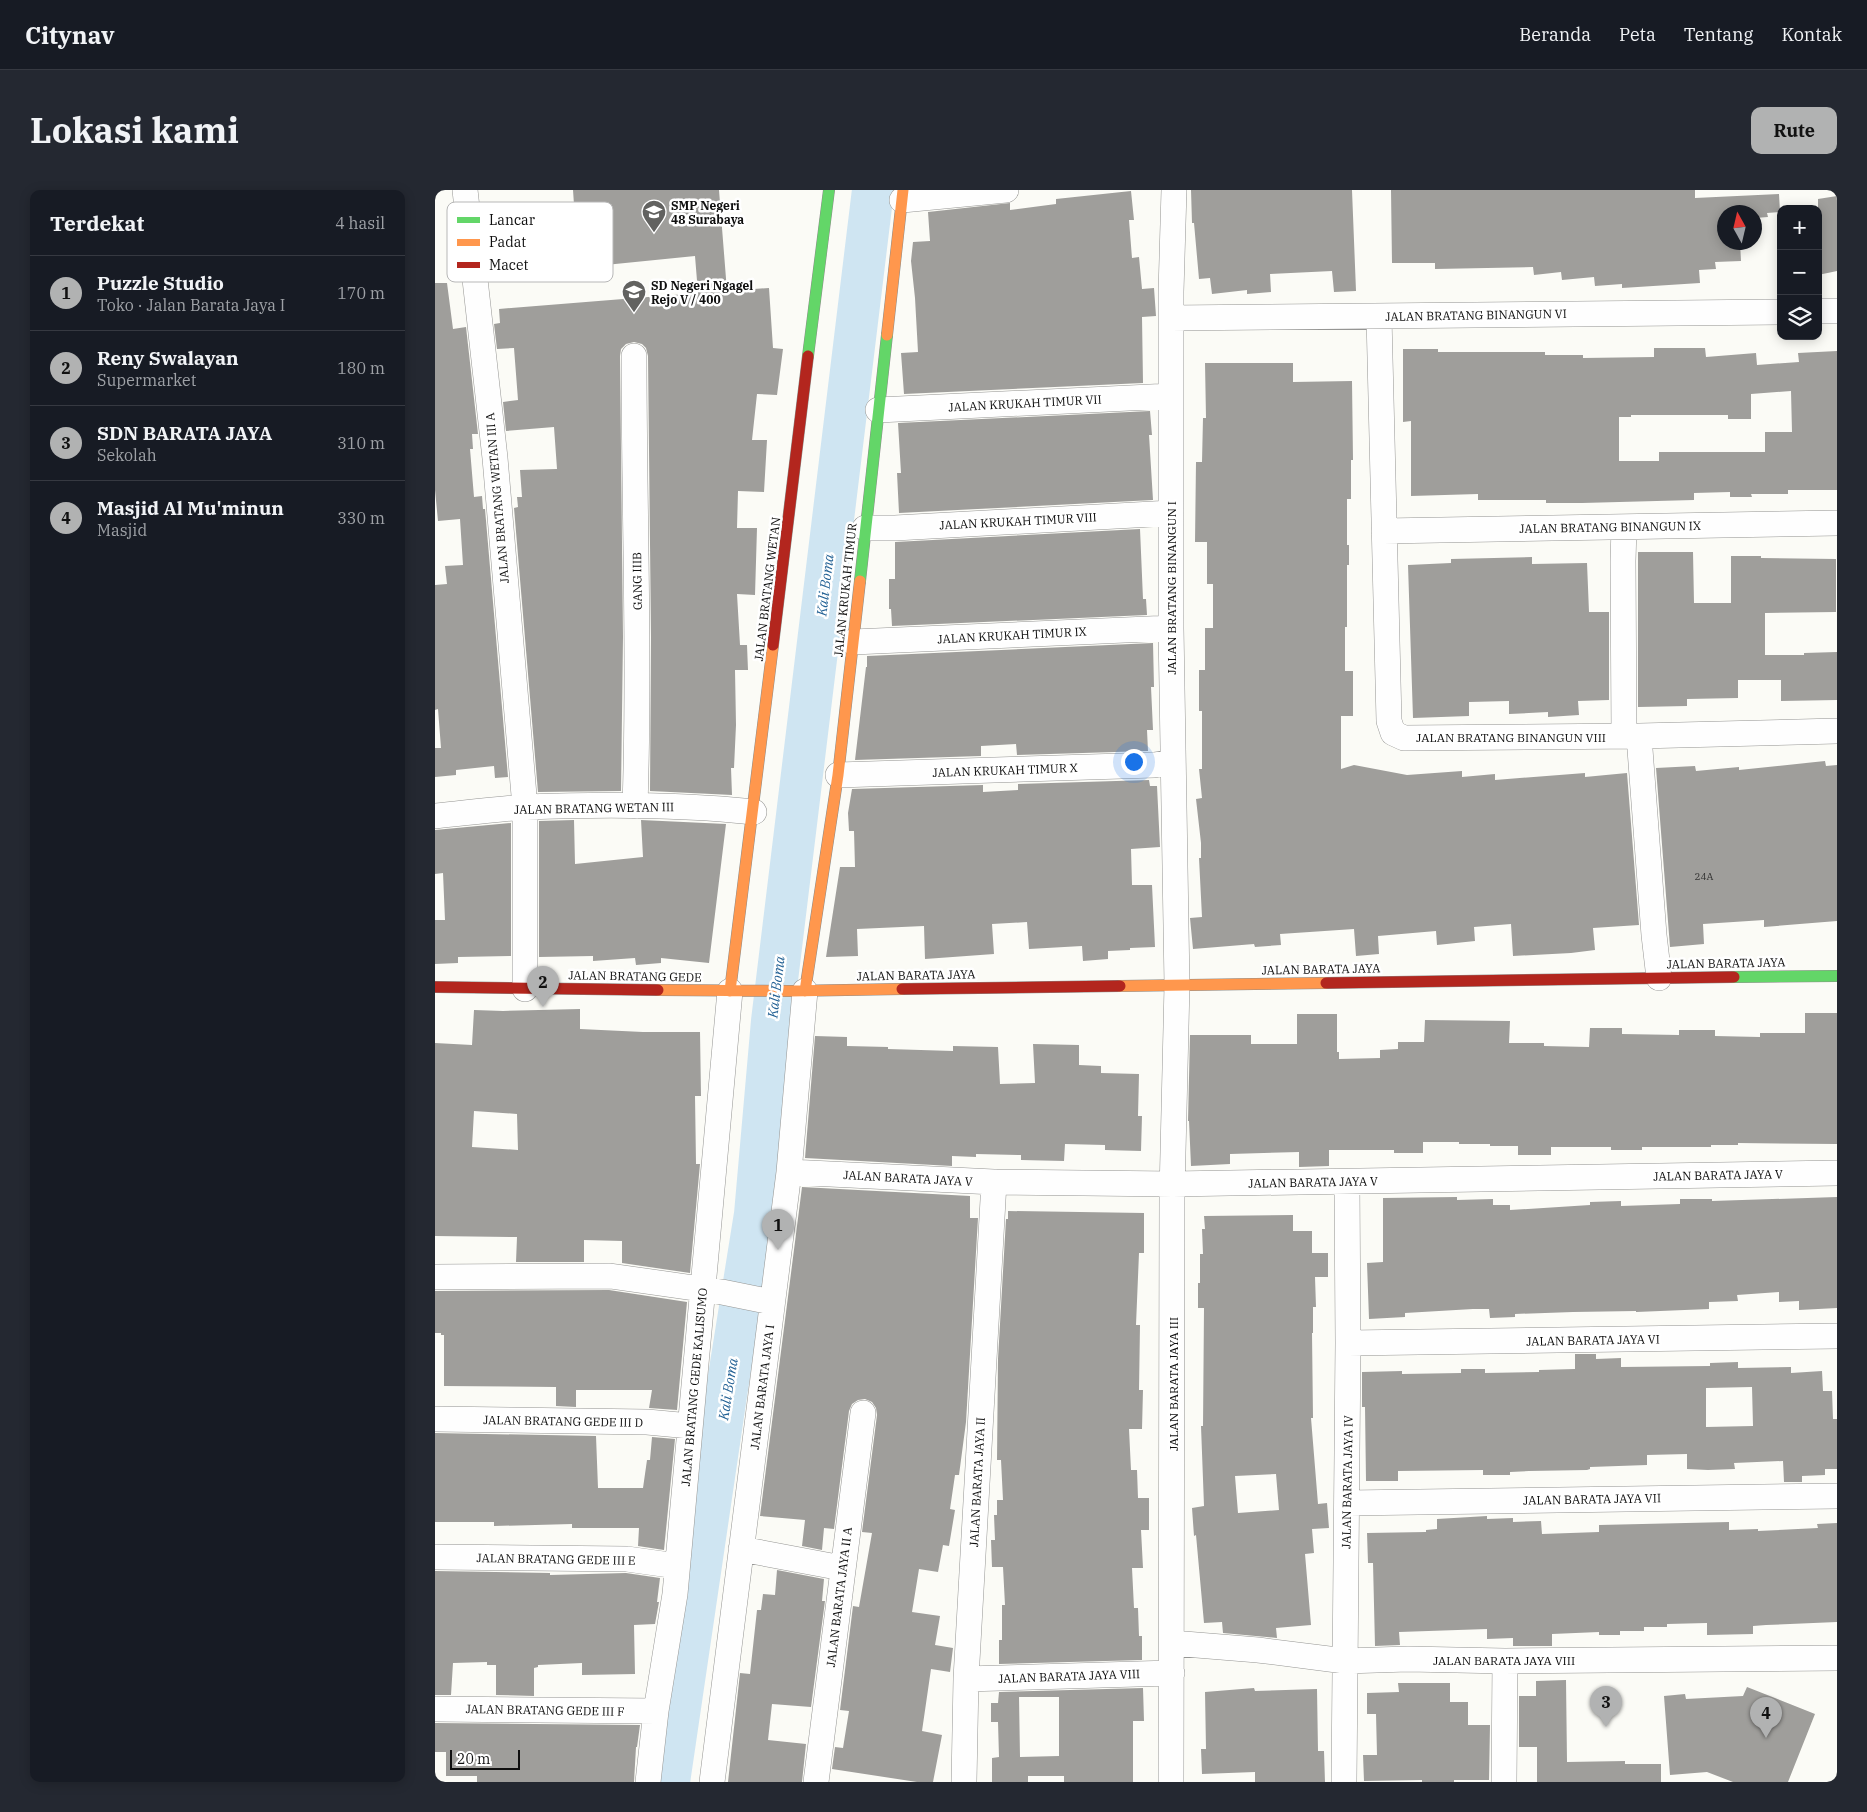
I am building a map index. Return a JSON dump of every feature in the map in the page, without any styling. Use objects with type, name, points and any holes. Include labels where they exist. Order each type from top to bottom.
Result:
[{"type":"street","name":"JALAN BRATANG WETAN","points":[[735,991],[754,812],[829,190]]},
{"type":"street","points":[[902,195],[1006,190]]},
{"type":"street","name":"JALAN BRATANG BINANGUN I","points":[[1174,190],[1171,318],[1171,628],[1177,985]]},
{"type":"street","name":"JALAN KRUKAH TIMUR","points":[[797,991],[838,775],[902,195]]},
{"type":"street","name":"JALAN BRATANG WETAN III A","points":[[475,282],[495,458],[525,807],[525,989]]},
{"type":"street","points":[[1822,311],[1837,311]]},
{"type":"street","name":"JALAN BRATANG BINANGUN VI","points":[[1171,318],[1777,312]]},
{"type":"street","name":"JALAN BRATANG BINANGUN VIII","points":[[1379,316],[1389,721],[1393,733],[1404,738],[1631,736],[1837,731]]},
{"type":"street","name":"GANG IIIB","points":[[633,356],[633,475],[637,576],[635,806]]},
{"type":"street","name":"JALAN KRUKAH TIMUR VII","points":[[878,410],[1171,396]]},
{"type":"street","name":"JALAN KRUKAH TIMUR VIII","points":[[865,528],[1171,513]]},
{"type":"street","name":"JALAN BRATANG BINANGUN IX","points":[[1383,531],[1837,523]]},
{"type":"street","points":[[1625,527],[1623,561],[1631,736],[1659,978]]},
{"type":"street","name":"JALAN KRUKAH TIMUR IX","points":[[853,642],[1171,628]]},
{"type":"street","name":"JALAN KRUKAH TIMUR X","points":[[838,775],[1145,766],[1173,762]]},
{"type":"street","name":"JALAN BRATANG WETAN III","points":[[435,816],[525,807],[635,806],[754,812]]},
{"type":"street","name":"JALAN BARATA JAYA","points":[[797,991],[1837,976]]},
{"type":"street","name":"JALAN BARATA JAYA III","points":[[1171,1782],[1173,1184],[1177,985]]},
{"type":"street","name":"JALAN BRATANG GEDE","points":[[435,987],[797,991]]},
{"type":"street","name":"JALAN BRATANG GEDE KALISUMO","points":[[649,1782],[656,1711],[675,1594],[690,1426],[712,1291],[735,991]]},
{"type":"street","name":"JALAN BARATA JAYA I","points":[[712,1782],[741,1549],[763,1300],[789,1172],[797,991]]},
{"type":"street","name":"JALAN BARATA JAYA V","points":[[789,1172],[993,1182],[1173,1184],[1837,1173]]},
{"type":"street","name":"JALAN BARATA JAYA II","points":[[964,1782],[966,1680],[993,1182]]},
{"type":"street","name":"JALAN BARATA JAYA IV","points":[[1344,1782],[1348,1343],[1347,1182]]},
{"type":"street","points":[[435,1277],[610,1276],[763,1300]]},
{"type":"street","name":"JALAN BARATA JAYA VI","points":[[1348,1343],[1837,1336]]},
{"type":"street","name":"JALAN BARATA JAYA II A","points":[[816,1782],[863,1413]]},
{"type":"street","name":"JALAN BRATANG GEDE III D","points":[[435,1419],[647,1422],[690,1426]]},
{"type":"street","name":"JALAN BARATA JAYA VII","points":[[1347,1503],[1837,1496]]},
{"type":"street","points":[[741,1549],[842,1568]]},
{"type":"street","name":"JALAN BRATANG GEDE III E","points":[[435,1557],[627,1559],[677,1566]]},
{"type":"street","name":"JALAN BARATA JAYA VIII","points":[[1172,1643],[1258,1650],[1345,1661],[1401,1659],[1505,1661],[1837,1658]]},
{"type":"street","points":[[1504,1782],[1505,1661]]},
{"type":"street","name":"JALAN BARATA JAYA VIII","points":[[966,1680],[1172,1673]]},
{"type":"street","name":"JALAN BRATANG GEDE III F","points":[[435,1709],[656,1711]]},
{"type":"building","points":[[573,190],[719,190],[727,291],[769,288],[773,348],[783,349],[777,395],[757,394],[752,440],[767,440],[764,492],[738,491],[737,528],[757,528],[755,595],[737,594],[740,645],[747,645],[748,670],[735,670],[736,725],[734,768],[731,768],[732,795],[650,791],[651,637],[648,356],[646,348],[642,344],[634,342],[626,344],[621,349],[620,356],[623,637],[621,791],[538,792],[514,508],[518,507],[517,497],[522,497],[520,470],[557,469],[554,427],[506,431],[503,402],[518,400],[514,348],[497,349],[494,324],[500,323],[499,309],[698,293],[695,256],[613,264],[613,202],[574,202]]},
{"type":"building","points":[[1191,190],[1352,190],[1356,291],[1334,292],[1332,271],[1270,274],[1271,292],[1247,294],[1247,290],[1212,294],[1210,278],[1199,279],[1194,223],[1192,223]]},
{"type":"building","points":[[1391,190],[1695,190],[1695,198],[1779,194],[1780,205],[1777,205],[1777,212],[1767,213],[1768,217],[1762,217],[1762,205],[1717,205],[1717,250],[1740,250],[1741,261],[1715,262],[1716,269],[1699,270],[1700,283],[1622,288],[1622,284],[1595,286],[1594,277],[1562,280],[1561,272],[1534,275],[1533,267],[1435,269],[1435,263],[1392,263]]},
{"type":"building","points":[[1131,191],[1134,220],[1129,220],[1132,258],[1139,257],[1142,289],[1154,288],[1156,316],[1142,317],[1143,383],[904,394],[901,353],[918,352],[911,261],[913,242],[930,241],[928,212],[1010,203],[1010,210],[1056,204],[1056,199]]},
{"type":"building","points":[[1837,196],[1837,271],[1822,274],[1822,205],[1818,205],[1818,199]]},
{"type":"building","points":[[435,283],[447,283],[453,329],[466,327],[478,434],[472,434],[473,449],[470,449],[474,497],[482,496],[483,509],[485,509],[508,777],[495,778],[494,766],[456,770],[456,775],[435,777],[435,748],[441,748],[438,709],[435,710],[435,585],[447,584],[445,566],[463,565],[460,519],[438,521],[435,490]]},
{"type":"building","points":[[1654,348],[1705,348],[1706,357],[1756,353],[1757,365],[1799,362],[1798,353],[1837,351],[1837,490],[1788,490],[1788,494],[1751,494],[1752,497],[1730,497],[1730,492],[1694,493],[1694,500],[1582,503],[1546,503],[1546,500],[1478,500],[1478,494],[1411,496],[1411,421],[1403,422],[1403,349],[1438,349],[1438,352],[1545,352],[1545,355],[1583,355],[1583,358],[1654,357]],"holes":[[[1791,391],[1792,432],[1765,432],[1765,452],[1659,452],[1659,461],[1619,461],[1619,417],[1631,417],[1631,415],[1728,415],[1728,419],[1751,419],[1751,394]]]},
{"type":"building","points":[[1205,363],[1293,363],[1293,382],[1352,381],[1353,460],[1351,460],[1351,499],[1347,499],[1349,565],[1347,565],[1345,671],[1353,671],[1353,716],[1341,716],[1341,769],[1354,765],[1407,775],[1462,771],[1462,777],[1495,774],[1495,780],[1585,773],[1585,777],[1627,773],[1639,925],[1593,928],[1595,950],[1571,953],[1513,956],[1511,924],[1474,927],[1475,941],[1437,945],[1436,931],[1378,936],[1379,954],[1356,956],[1354,929],[1280,934],[1281,945],[1255,947],[1254,944],[1193,949],[1190,918],[1202,917],[1199,858],[1201,858],[1201,843],[1196,799],[1202,798],[1199,769],[1202,769],[1202,711],[1199,711],[1199,670],[1205,670],[1205,628],[1213,628],[1213,584],[1207,584],[1207,542],[1195,542],[1196,462],[1202,462],[1203,418],[1206,418]]},
{"type":"building","points":[[1150,411],[1152,435],[1149,435],[1153,500],[899,513],[897,473],[901,473],[898,423]]},
{"type":"building","points":[[1140,529],[1143,599],[1146,599],[1147,615],[892,626],[891,609],[889,609],[889,579],[895,579],[895,542]]},
{"type":"building","points":[[1638,552],[1693,552],[1694,603],[1731,603],[1731,556],[1836,559],[1836,612],[1765,613],[1765,655],[1804,655],[1804,653],[1837,652],[1837,700],[1781,701],[1781,680],[1738,680],[1738,698],[1687,699],[1687,706],[1638,707]]},
{"type":"building","points":[[1532,557],[1532,564],[1587,563],[1589,612],[1609,612],[1609,700],[1578,701],[1579,715],[1548,717],[1548,712],[1509,714],[1509,701],[1469,702],[1469,716],[1413,718],[1408,565],[1451,563],[1451,559]]},
{"type":"building","points":[[1153,643],[1154,687],[1151,687],[1153,730],[1147,730],[1148,751],[1017,755],[1016,744],[981,746],[981,756],[855,760],[867,656]]},
{"type":"building","points":[[1825,761],[1826,766],[1837,765],[1837,921],[1764,927],[1764,920],[1703,924],[1704,944],[1670,947],[1656,768],[1695,766],[1696,771],[1739,767],[1739,770]]},
{"type":"building","points":[[1149,780],[1150,786],[1157,786],[1160,847],[1131,849],[1132,885],[1152,885],[1155,947],[1108,951],[1108,959],[1083,961],[1082,946],[1029,949],[1027,922],[992,924],[994,954],[925,959],[924,926],[857,929],[858,956],[826,957],[840,867],[855,867],[854,831],[849,831],[848,813],[852,789],[983,785],[983,792],[1018,790],[1018,784]]},
{"type":"building","points":[[574,820],[575,864],[643,857],[641,820],[726,824],[709,963],[661,958],[661,963],[636,965],[635,958],[593,961],[593,956],[539,957],[539,821]]},
{"type":"building","points":[[511,823],[511,956],[458,957],[458,963],[435,964],[435,920],[445,920],[443,873],[435,874],[435,830]]},
{"type":"building","points":[[580,1009],[580,1029],[700,1032],[701,1096],[695,1096],[696,1164],[700,1164],[690,1273],[622,1263],[622,1241],[584,1240],[584,1262],[516,1262],[517,1237],[435,1236],[435,1043],[472,1045],[474,1010]],"holes":[[[474,1111],[517,1114],[518,1150],[472,1147]]]},
{"type":"building","points":[[1805,1013],[1837,1013],[1837,1144],[1738,1143],[1738,1145],[1711,1145],[1711,1147],[1642,1147],[1642,1150],[1611,1150],[1611,1147],[1551,1147],[1551,1155],[1518,1155],[1518,1146],[1459,1144],[1459,1142],[1423,1142],[1423,1153],[1394,1153],[1394,1150],[1329,1150],[1329,1166],[1299,1167],[1299,1152],[1230,1154],[1230,1164],[1191,1166],[1188,1121],[1190,1035],[1251,1035],[1251,1044],[1297,1044],[1297,1014],[1337,1014],[1337,1052],[1339,1052],[1339,1059],[1380,1058],[1380,1050],[1398,1049],[1398,1042],[1424,1042],[1425,1020],[1510,1021],[1509,1043],[1544,1043],[1544,1046],[1589,1047],[1590,1028],[1622,1028],[1622,1034],[1679,1035],[1679,1030],[1715,1030],[1715,1036],[1760,1037],[1760,1033],[1805,1033]]},
{"type":"building","points":[[815,1036],[847,1037],[847,1046],[888,1047],[888,1049],[953,1051],[953,1046],[998,1047],[1000,1084],[1035,1083],[1033,1044],[1079,1045],[1079,1065],[1101,1066],[1101,1073],[1139,1074],[1138,1116],[1142,1116],[1141,1151],[1105,1150],[1105,1145],[1065,1144],[1064,1161],[1021,1160],[1021,1155],[976,1154],[976,1157],[952,1156],[952,1166],[805,1158]]},
{"type":"building","points":[[802,1187],[970,1196],[970,1218],[978,1218],[966,1422],[959,1475],[955,1475],[950,1509],[955,1510],[949,1546],[943,1545],[938,1572],[919,1569],[912,1612],[940,1616],[935,1645],[953,1648],[950,1672],[931,1669],[922,1731],[942,1735],[933,1782],[917,1782],[832,1769],[835,1747],[843,1748],[849,1711],[840,1710],[853,1606],[859,1607],[872,1533],[862,1532],[877,1415],[876,1408],[872,1402],[865,1399],[858,1400],[852,1404],[849,1411],[834,1529],[824,1528],[822,1550],[802,1546],[805,1520],[760,1516]]},
{"type":"building","points":[[1457,1197],[1457,1200],[1493,1199],[1493,1205],[1510,1205],[1510,1210],[1590,1205],[1590,1202],[1621,1201],[1621,1206],[1680,1204],[1680,1199],[1712,1199],[1712,1201],[1837,1197],[1837,1308],[1799,1310],[1799,1301],[1779,1302],[1779,1292],[1737,1295],[1738,1301],[1709,1302],[1709,1309],[1515,1314],[1515,1317],[1490,1318],[1489,1309],[1473,1309],[1405,1313],[1405,1317],[1369,1319],[1367,1263],[1383,1262],[1383,1198]]},
{"type":"building","points":[[1008,1211],[1144,1213],[1144,1253],[1139,1253],[1136,1325],[1140,1325],[1139,1390],[1143,1390],[1142,1429],[1129,1429],[1131,1470],[1137,1470],[1138,1498],[1149,1498],[1149,1530],[1141,1530],[1143,1568],[1132,1568],[1134,1608],[1138,1608],[1139,1636],[1142,1636],[1142,1660],[999,1664],[999,1640],[1002,1640],[1002,1605],[1005,1605],[1003,1567],[992,1567],[991,1540],[995,1540],[994,1515],[997,1515],[997,1500],[1003,1500],[1001,1460],[997,1460],[998,1359]]},
{"type":"building","points":[[1293,1215],[1293,1231],[1312,1231],[1312,1253],[1328,1253],[1328,1277],[1315,1277],[1316,1307],[1313,1307],[1312,1333],[1313,1418],[1311,1418],[1318,1504],[1327,1503],[1329,1528],[1312,1529],[1314,1553],[1305,1554],[1311,1625],[1276,1628],[1277,1638],[1223,1633],[1222,1622],[1204,1623],[1192,1508],[1204,1506],[1201,1426],[1203,1426],[1204,1308],[1198,1308],[1198,1283],[1200,1283],[1200,1254],[1203,1254],[1202,1229],[1205,1229],[1204,1216]],"holes":[[[1276,1474],[1279,1510],[1238,1513],[1235,1476]]]},
{"type":"building","points":[[609,1290],[687,1302],[677,1410],[649,1408],[652,1390],[576,1390],[576,1407],[556,1406],[556,1387],[444,1386],[444,1335],[435,1333],[435,1291]]},
{"type":"building","points":[[1575,1354],[1596,1354],[1596,1359],[1621,1358],[1621,1367],[1710,1366],[1710,1363],[1738,1362],[1738,1368],[1791,1367],[1791,1373],[1822,1371],[1823,1391],[1832,1391],[1833,1419],[1837,1419],[1837,1469],[1825,1469],[1825,1475],[1802,1476],[1802,1482],[1784,1482],[1783,1461],[1734,1463],[1735,1469],[1708,1470],[1687,1469],[1687,1454],[1647,1455],[1647,1465],[1590,1467],[1587,1470],[1510,1472],[1510,1475],[1483,1475],[1483,1470],[1398,1471],[1398,1481],[1366,1481],[1365,1407],[1362,1407],[1362,1372],[1402,1371],[1402,1374],[1461,1373],[1461,1369],[1485,1369],[1485,1373],[1575,1369]],"holes":[[[1752,1387],[1753,1426],[1706,1427],[1706,1388]]]},
{"type":"building","points":[[435,1433],[596,1436],[598,1488],[643,1488],[647,1460],[650,1460],[652,1437],[675,1439],[664,1550],[638,1546],[639,1528],[572,1528],[572,1524],[494,1526],[494,1522],[435,1522]]},
{"type":"building","points":[[1487,1516],[1487,1519],[1513,1518],[1513,1522],[1541,1521],[1542,1534],[1599,1532],[1599,1525],[1729,1522],[1729,1530],[1758,1529],[1758,1531],[1818,1528],[1817,1524],[1837,1523],[1837,1622],[1753,1626],[1753,1634],[1707,1635],[1707,1623],[1667,1624],[1667,1627],[1644,1627],[1644,1631],[1620,1631],[1620,1635],[1599,1635],[1599,1632],[1552,1634],[1552,1646],[1513,1646],[1513,1638],[1487,1639],[1487,1629],[1399,1632],[1400,1645],[1375,1646],[1373,1563],[1368,1563],[1367,1533],[1426,1532],[1426,1530],[1437,1529],[1437,1519]]},
{"type":"building","points":[[777,1570],[824,1579],[822,1601],[825,1601],[811,1707],[772,1704],[768,1740],[806,1744],[802,1782],[728,1782],[740,1673],[750,1674],[757,1610],[761,1610],[763,1594],[775,1595]]},
{"type":"building","points":[[435,1571],[550,1573],[550,1575],[626,1573],[660,1578],[657,1602],[659,1602],[655,1624],[634,1625],[635,1674],[582,1675],[582,1663],[538,1665],[538,1667],[534,1668],[534,1696],[496,1695],[496,1665],[487,1665],[487,1662],[453,1663],[451,1695],[435,1695]]},
{"type":"building","points":[[1566,1680],[1567,1762],[1625,1761],[1625,1764],[1661,1764],[1661,1782],[1537,1782],[1537,1747],[1519,1747],[1519,1696],[1536,1696],[1536,1681]]},
{"type":"building","points":[[1398,1683],[1450,1683],[1450,1702],[1468,1702],[1468,1725],[1490,1725],[1489,1780],[1454,1780],[1454,1782],[1422,1782],[1422,1780],[1364,1781],[1363,1755],[1377,1755],[1376,1714],[1367,1714],[1367,1693],[1399,1692]]},
{"type":"building","points":[[1747,1687],[1815,1714],[1788,1782],[1733,1782],[1707,1772],[1670,1775],[1664,1696],[1685,1694],[1686,1699],[1743,1696]]},
{"type":"building","points":[[1143,1688],[1144,1721],[1133,1721],[1133,1782],[1064,1782],[1064,1776],[1028,1776],[1028,1782],[992,1782],[992,1758],[999,1757],[998,1722],[991,1722],[991,1703],[998,1703],[999,1692]],"holes":[[[1019,1697],[1059,1697],[1059,1756],[1020,1757]]]},
{"type":"building","points":[[1254,1688],[1255,1691],[1317,1689],[1318,1751],[1324,1751],[1325,1782],[1255,1782],[1255,1772],[1202,1774],[1201,1749],[1206,1749],[1205,1692]]},
{"type":"building","points":[[435,1723],[640,1725],[636,1747],[634,1782],[477,1782],[477,1776],[446,1776],[446,1752],[435,1752]]},
{"type":"waterway","name":"Kali Boma","points":[[669,1782],[726,1395],[755,1214],[772,1021],[873,190]]},
{"type":"traffic: fast","points":[[808,356],[829,190]]},
{"type":"traffic: fast","points":[[860,581],[887,335]]},
{"type":"traffic: fast","points":[[1734,977],[1837,976]]},
{"type":"traffic: slow","points":[[887,335],[903,190]]},
{"type":"traffic: slow","points":[[805,991],[838,775],[860,581]]},
{"type":"traffic: slow","points":[[730,991],[773,645]]},
{"type":"traffic: slow","points":[[1120,986],[1326,983]]},
{"type":"traffic: slow","points":[[658,990],[789,991],[902,989]]},
{"type":"traffic: jam","points":[[773,645],[808,356]]},
{"type":"traffic: jam","points":[[1326,983],[1734,977]]},
{"type":"traffic: jam","points":[[902,989],[1120,986]]},
{"type":"traffic: jam","points":[[435,987],[658,990]]},
{"type":"place","name":"SMP Negeri 48 Surabaya","points":[[654,233]]},
{"type":"place","name":"SD Negeri Ngagel Rejo V / 400","points":[[634,313]]},
{"type":"place","name":"Reny Swalayan","points":[[543,1007]]},
{"type":"place","name":"Puzzle Studio","points":[[778,1250]]},
{"type":"place","name":"SDN BARATA JAYA","points":[[1606,1727]]},
{"type":"place","name":"Masjid Al Mu'minun","points":[[1766,1738]]}]
